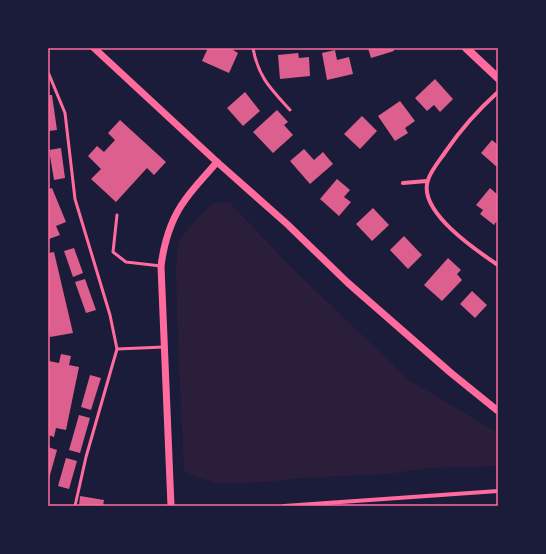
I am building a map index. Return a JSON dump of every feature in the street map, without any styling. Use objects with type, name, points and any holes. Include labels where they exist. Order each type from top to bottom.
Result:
[{"type":"main road","points":[[466,48],[498,78]]},
{"type":"street","points":[[94,48],[216,162],[287,224],[353,288],[451,373],[498,411]]},
{"type":"street","points":[[498,92],[477,111],[452,142],[427,181],[431,204],[442,220],[457,235],[498,265]]},
{"type":"street","points":[[171,506],[161,266],[165,245],[175,217],[185,200],[216,162]]},
{"type":"street","points":[[403,183],[427,181]]},
{"type":"street","points":[[284,506],[498,491]]},
{"type":"lane","points":[[253,48],[256,65],[264,82],[290,110]]},
{"type":"lane","points":[[48,72],[65,113],[75,199],[110,314],[117,349],[86,457],[75,506]]},
{"type":"lane","points":[[117,215],[113,252],[126,262],[161,266]]},
{"type":"lane","points":[[117,349],[164,347]]},
{"type":"shaded area","points":[[214,203],[230,203],[293,269],[409,380],[498,433],[498,466],[428,468],[388,474],[302,478],[265,482],[216,483],[199,478],[184,471],[176,269],[178,242],[197,218]]},
{"type":"building","points":[[208,48],[230,48],[238,53],[229,73],[202,61]]},
{"type":"building","points":[[368,48],[393,48],[394,51],[371,58]]},
{"type":"building","points":[[335,50],[337,60],[349,57],[353,74],[327,80],[322,53]]},
{"type":"building","points":[[298,53],[299,58],[309,57],[310,76],[280,79],[278,55]]},
{"type":"building","points":[[435,79],[453,99],[440,112],[434,105],[427,111],[415,98]]},
{"type":"building","points":[[245,92],[260,111],[243,126],[227,108]]},
{"type":"building","points":[[48,95],[52,95],[57,130],[48,131]]},
{"type":"building","points":[[400,101],[415,121],[405,128],[408,133],[395,141],[378,116]]},
{"type":"building","points":[[277,110],[288,122],[284,125],[293,135],[273,153],[253,132]]},
{"type":"building","points":[[362,116],[377,131],[360,149],[344,134]]},
{"type":"building","points":[[120,120],[166,162],[154,175],[147,168],[116,202],[91,179],[101,169],[88,156],[97,146],[104,152],[115,140],[108,133]]},
{"type":"building","points":[[492,140],[498,145],[498,168],[481,153]]},
{"type":"building","points":[[61,148],[65,178],[54,180],[49,150]]},
{"type":"building","points":[[304,149],[314,160],[323,152],[333,164],[310,184],[290,161]]},
{"type":"building","points":[[337,179],[350,190],[344,197],[351,202],[339,216],[320,199]]},
{"type":"building","points":[[52,188],[66,222],[56,226],[60,235],[49,239],[48,189]]},
{"type":"building","points":[[490,188],[498,195],[498,219],[494,225],[480,214],[483,210],[476,205]]},
{"type":"building","points":[[373,208],[389,225],[372,241],[356,224]]},
{"type":"building","points":[[404,236],[422,255],[408,269],[390,250]]},
{"type":"building","points":[[74,248],[83,273],[73,277],[64,251]]},
{"type":"building","points":[[54,252],[73,333],[50,337],[48,325],[48,253]]},
{"type":"building","points":[[448,258],[461,270],[457,274],[462,280],[442,301],[424,285]]},
{"type":"building","points":[[85,279],[96,310],[86,313],[75,282]]},
{"type":"building","points":[[472,291],[487,305],[475,318],[460,304]]},
{"type":"building","points":[[61,354],[71,356],[69,365],[79,367],[66,430],[56,428],[54,437],[48,435],[48,363],[49,361],[59,363]]},
{"type":"building","points":[[90,375],[101,378],[91,410],[81,407]]},
{"type":"building","points":[[79,415],[90,418],[80,453],[69,450]]},
{"type":"building","points":[[48,447],[57,450],[48,482]]},
{"type":"building","points":[[66,458],[77,461],[69,489],[58,486]]},
{"type":"building","points":[[80,496],[104,500],[103,506],[79,506]]}]
